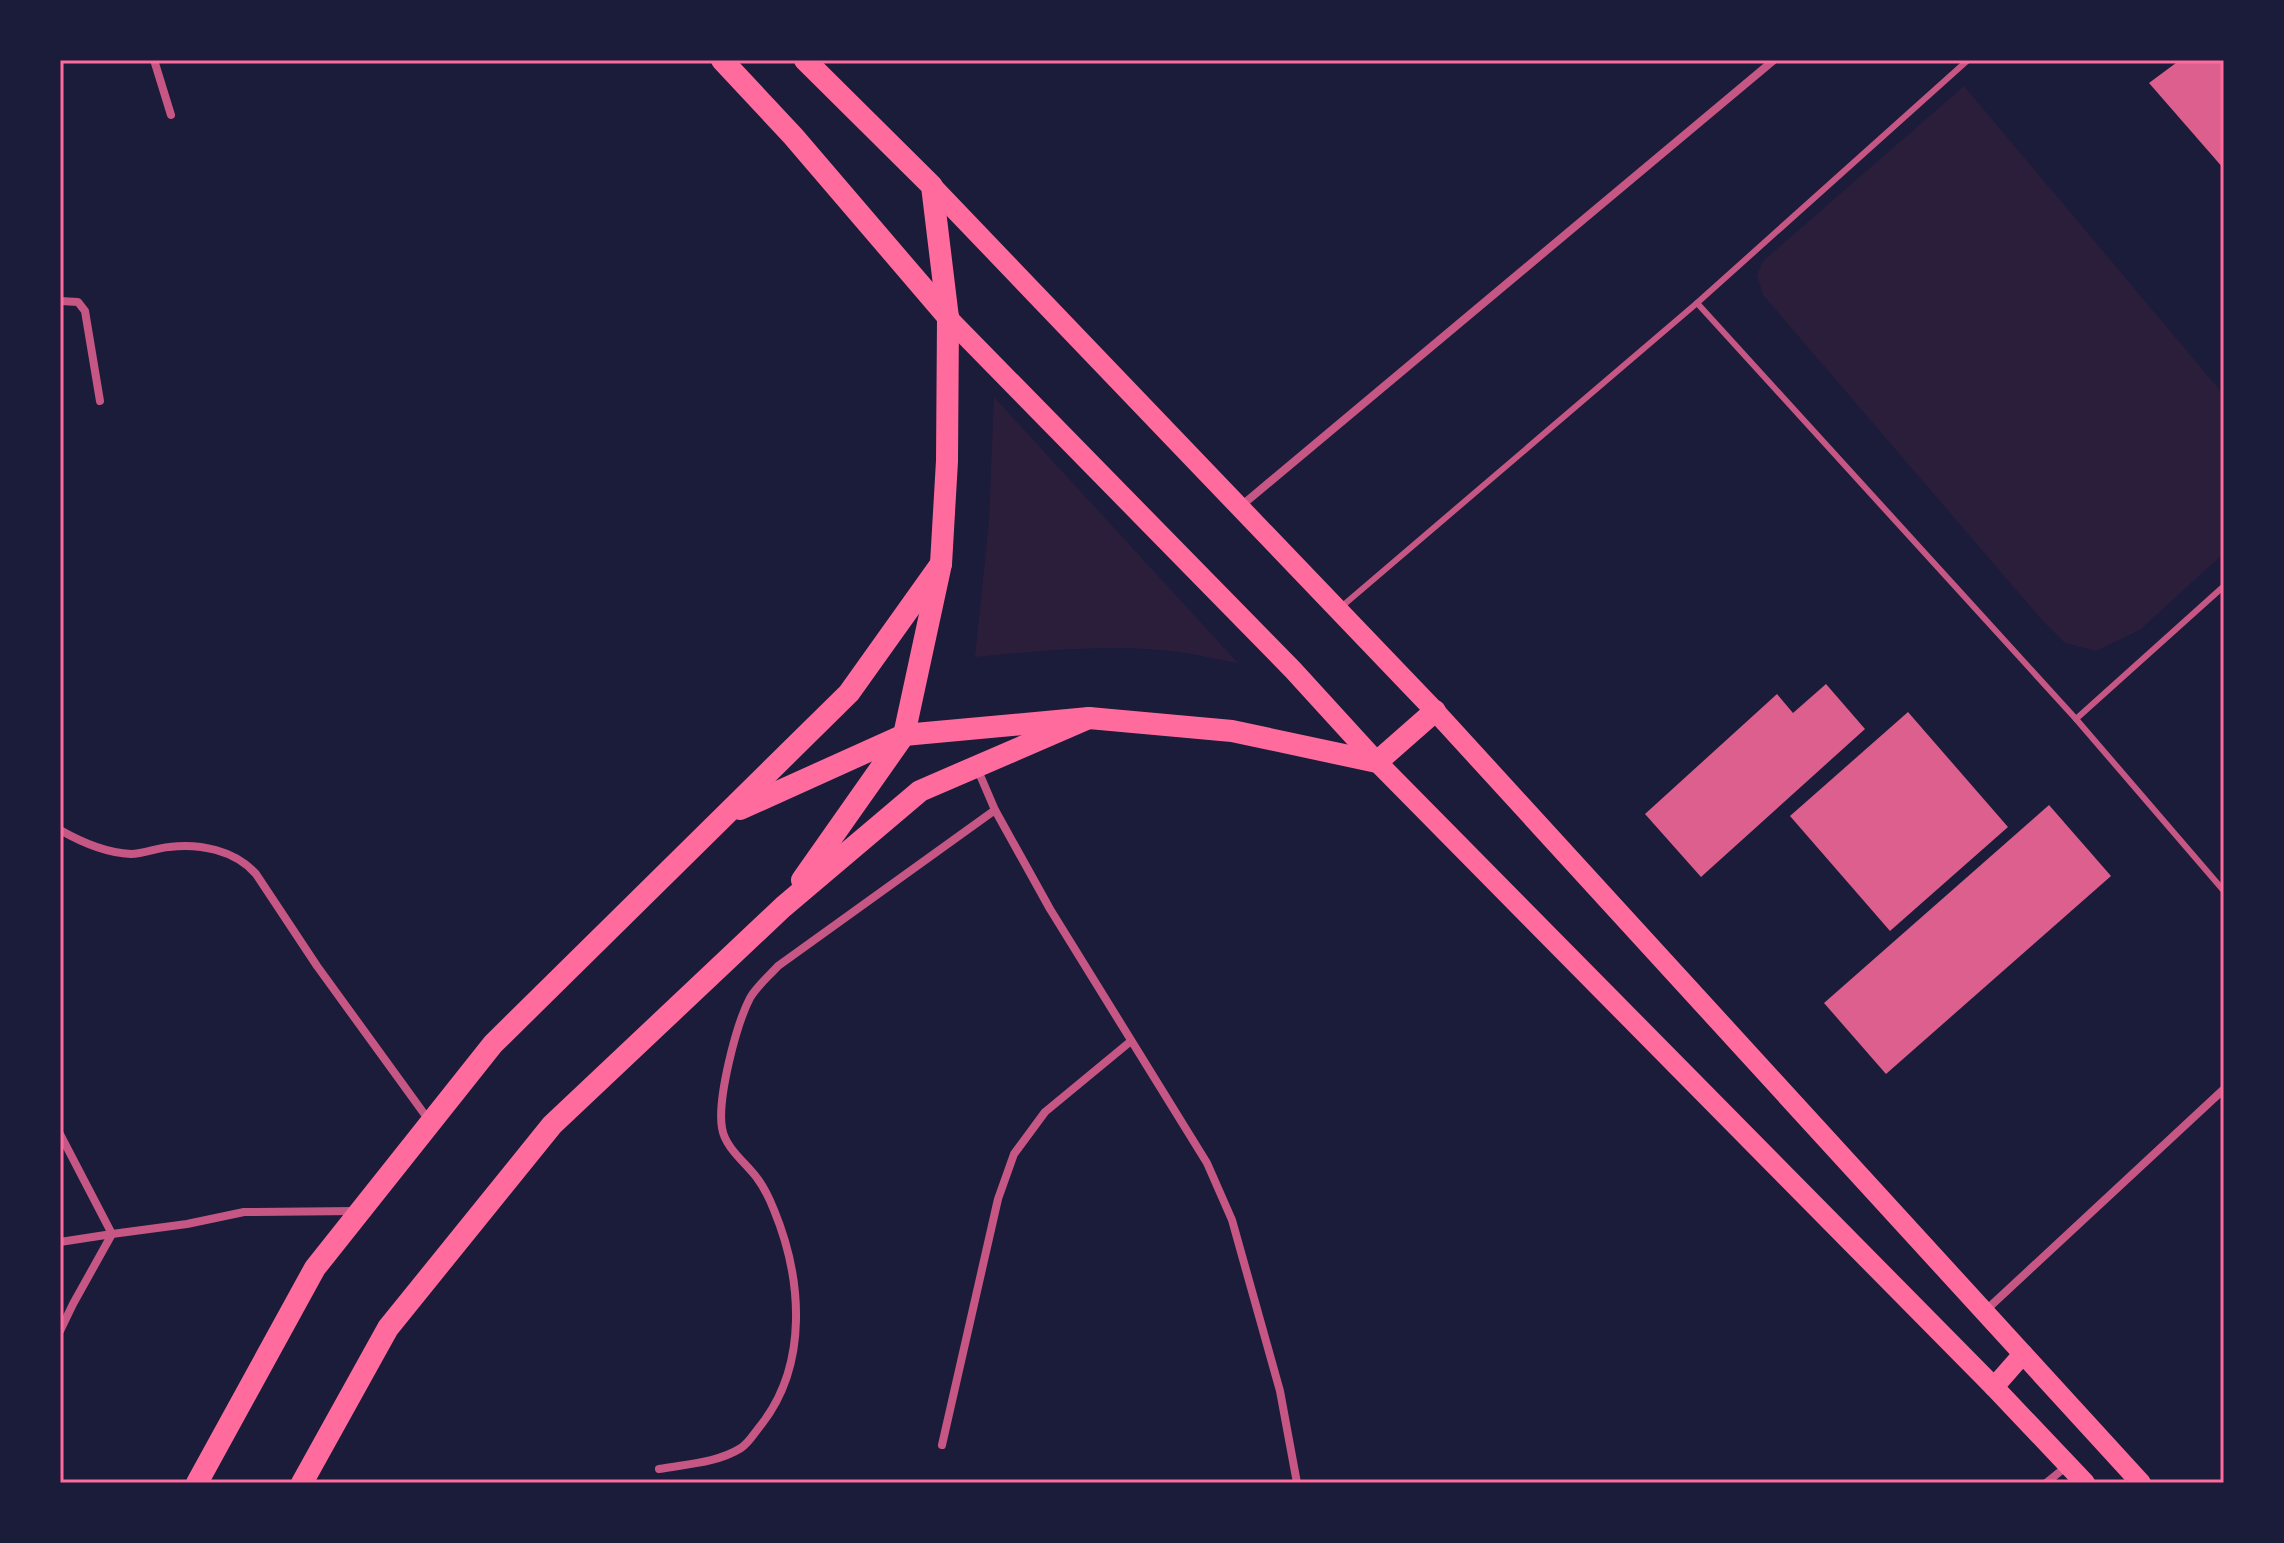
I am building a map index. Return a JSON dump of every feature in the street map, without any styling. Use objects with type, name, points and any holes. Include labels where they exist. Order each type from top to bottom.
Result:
[{"type":"highway","points":[[722,60],[793,136],[948,318]]},
{"type":"highway","points":[[783,907],[904,735],[941,564],[947,461],[948,318],[932,186],[805,60]]},
{"type":"highway","points":[[197,1483],[315,1268],[493,1044],[849,693],[941,564]]},
{"type":"highway","points":[[727,814],[904,735],[1089,718],[1232,731],[1377,762],[1435,711]]},
{"type":"highway","points":[[302,1483],[388,1328],[552,1125],[783,907],[920,791],[1089,718]]},
{"type":"main road","points":[[932,186],[1435,711],[2141,1483]]},
{"type":"main road","points":[[948,318],[1293,670],[1377,762],[2085,1483]]},
{"type":"main road","points":[[1994,1387],[2023,1354]]},
{"type":"street","points":[[154,60],[171,115]]},
{"type":"street","points":[[1241,506],[1774,60]]},
{"type":"street","points":[[60,301],[78,302],[85,311],[100,401]]},
{"type":"street","points":[[976,768],[995,810],[1050,909],[1207,1163],[1232,1220],[1280,1391],[1297,1483]]},
{"type":"street","points":[[659,1469],[715,1459],[744,1447],[771,1413],[787,1373],[797,1328],[796,1291],[788,1247],[774,1209],[759,1179],[722,1132],[721,1105],[736,1039],[751,996],[778,966],[995,810]]},
{"type":"street","points":[[60,830],[121,853],[136,854],[185,846],[217,850],[246,863],[431,1123]]},
{"type":"street","points":[[942,1445],[998,1199],[1014,1154],[1045,1112],[1131,1041]]},
{"type":"street","points":[[1984,1312],[2224,1089]]},
{"type":"street","points":[[60,1134],[112,1234]]},
{"type":"street","points":[[60,1242],[187,1224],[244,1212],[361,1211]]},
{"type":"street","points":[[60,1331],[112,1234]]},
{"type":"street","points":[[2046,1483],[2068,1465]]},
{"type":"lane","points":[[1338,610],[1697,303],[1968,60]]},
{"type":"lane","points":[[1697,303],[2076,719],[2224,891]]},
{"type":"lane","points":[[2076,719],[2224,586]]},
{"type":"shaded area","points":[[1964,86],[2224,395],[2224,553],[2140,630],[2096,651],[2065,643],[2042,620],[1763,295],[1757,275],[1763,261]]},
{"type":"shaded area","points":[[994,397],[1238,663],[1186,653],[1127,648],[975,657],[989,521]]},
{"type":"building","points":[[2180,60],[2224,60],[2224,169],[2149,83]]},
{"type":"building","points":[[1826,684],[1865,729],[1701,877],[1645,814],[1777,694],[1793,713]]},
{"type":"building","points":[[1908,712],[2008,827],[1890,931],[1790,816]]},
{"type":"building","points":[[2049,805],[2111,876],[1886,1074],[1824,1003]]}]
